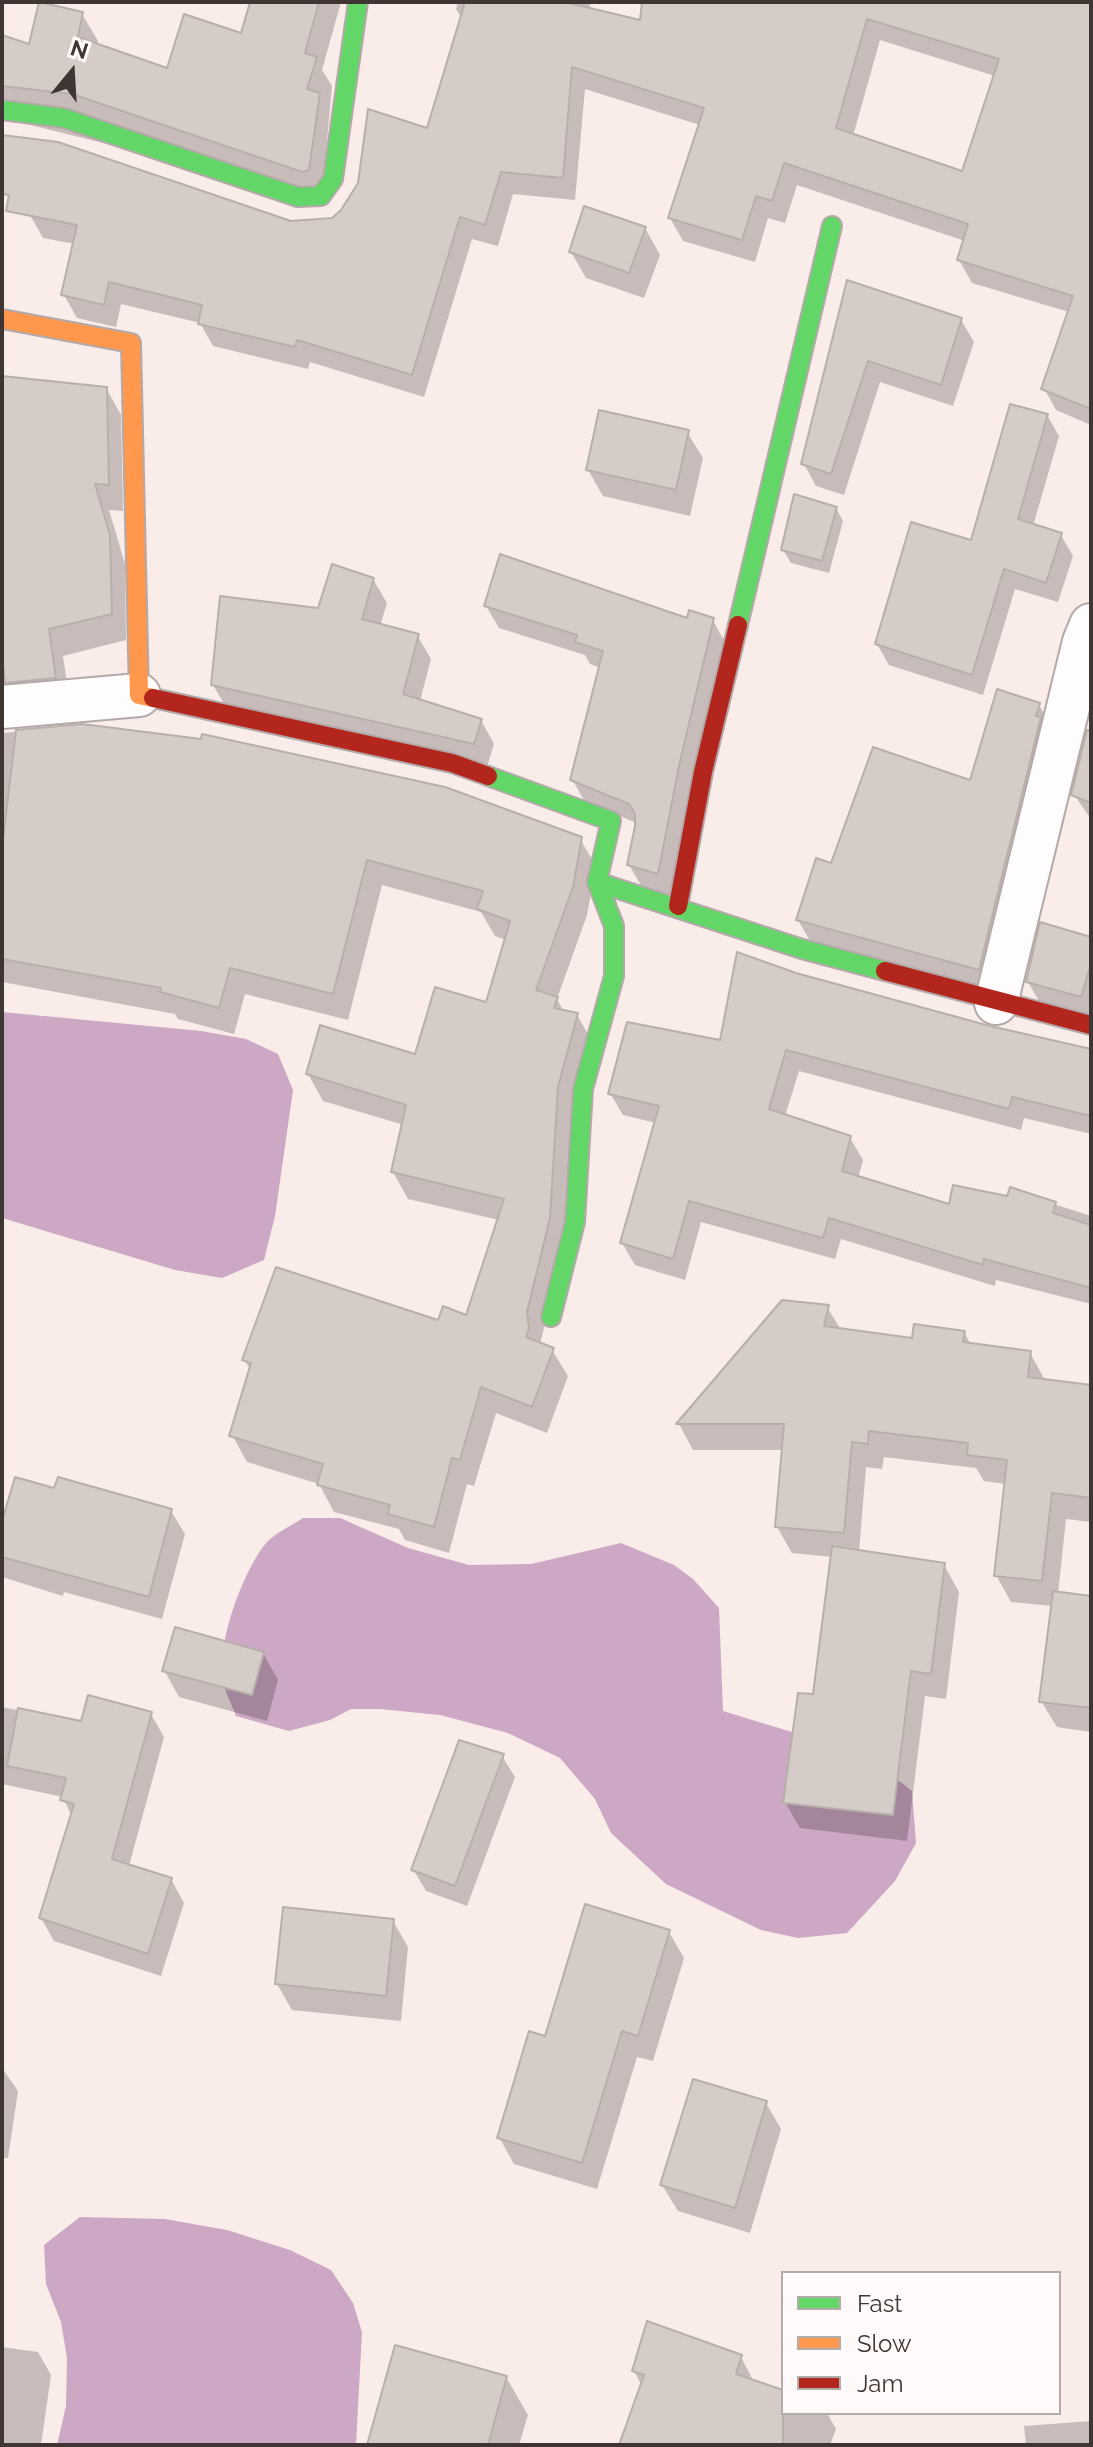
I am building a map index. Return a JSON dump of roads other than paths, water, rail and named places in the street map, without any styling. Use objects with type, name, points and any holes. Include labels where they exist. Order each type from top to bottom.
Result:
[{"type":"street","points":[[2,110],[64,118],[298,197],[321,196],[333,179],[358,2]]},
{"type":"street","points":[[678,906],[703,772],[832,226]]},
{"type":"street","points":[[2,319],[131,343],[139,695]]},
{"type":"street","points":[[996,1003],[1084,642],[1091,625]]},
{"type":"street","points":[[2,707],[139,695],[452,763],[611,821],[597,882],[614,926],[614,976],[583,1089],[575,1222],[551,1317]]},
{"type":"street","points":[[597,882],[802,949],[996,1003],[1091,1025]]}]
